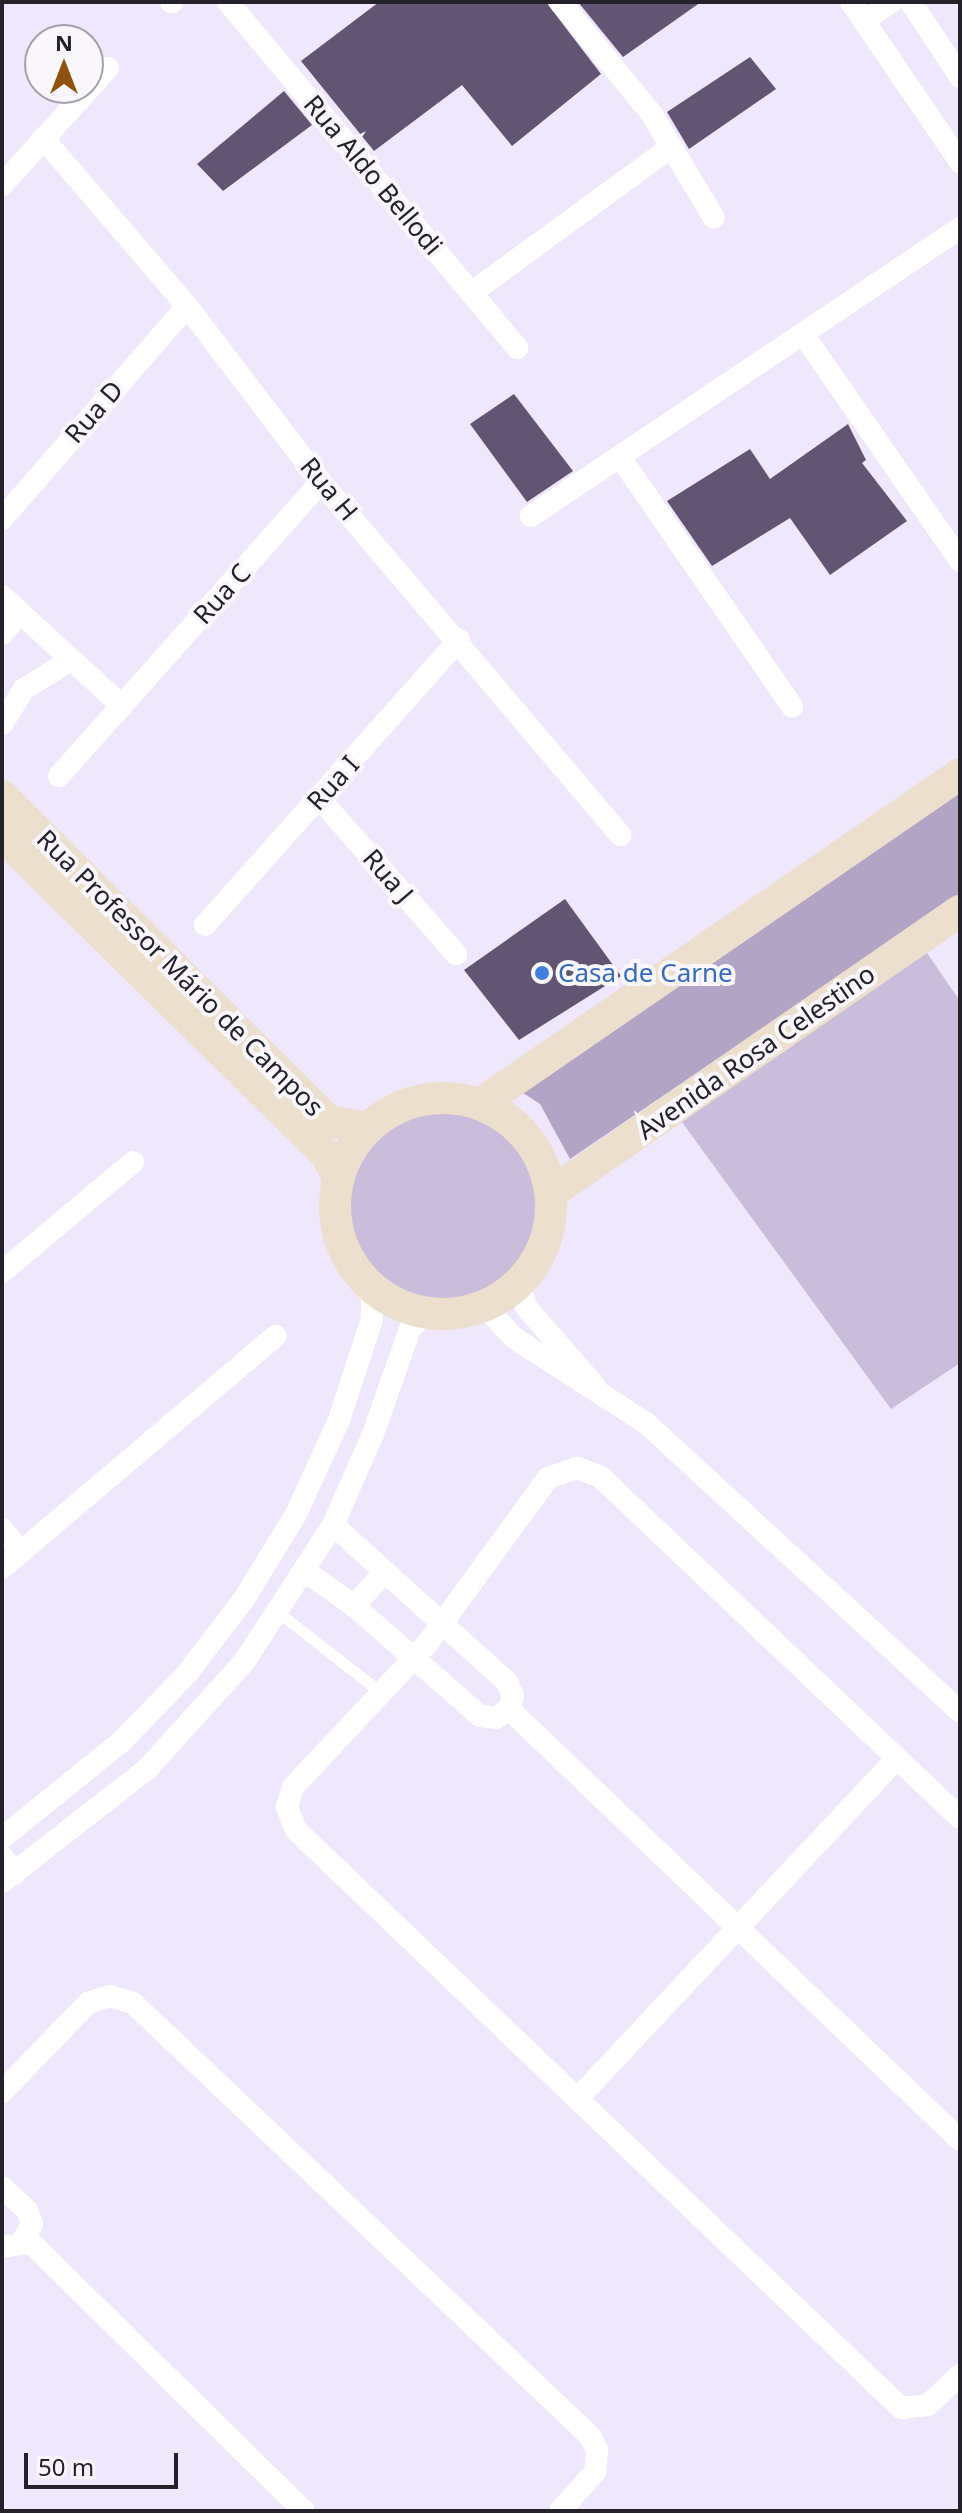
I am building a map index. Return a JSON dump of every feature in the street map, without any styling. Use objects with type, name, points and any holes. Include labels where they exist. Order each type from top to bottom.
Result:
[{"type":"street","name":"Rua Aldo Bellodi","points":[[228,2],[517,348]]},
{"type":"street","points":[[560,2],[651,113],[714,218]]},
{"type":"street","points":[[851,2],[960,162]]},
{"type":"street","points":[[864,21],[891,2]]},
{"type":"street","points":[[911,2],[960,77]]},
{"type":"street","points":[[2,185],[108,68]]},
{"type":"street","name":"Rua H","points":[[43,138],[187,306],[321,482],[459,640],[620,835]]},
{"type":"street","points":[[471,293],[671,147]]},
{"type":"street","points":[[531,516],[960,228]]},
{"type":"street","name":"Rua D","points":[[2,519],[187,306]]},
{"type":"street","points":[[803,334],[960,561]]},
{"type":"street","points":[[620,457],[792,706]]},
{"type":"street","name":"Rua C","points":[[59,776],[321,482]]},
{"type":"street","points":[[2,596],[122,706]]},
{"type":"street","points":[[2,634],[20,613]]},
{"type":"street","name":"Rua I","points":[[205,925],[459,640]]},
{"type":"street","points":[[2,724],[24,689],[71,660]]},
{"type":"street","points":[[480,1104],[960,774]]},
{"type":"street","name":"Rua Professor Mário de Campos","points":[[2,796],[328,1121],[368,1128]]},
{"type":"street","name":"Rua J","points":[[319,798],[456,954]]},
{"type":"street","name":"Rua Professor Mário de Campos","points":[[2,836],[327,1155],[338,1179]]},
{"type":"street","name":"Avenida Rosa Celestino","points":[[551,1193],[960,911]]},
{"type":"street","points":[[421,1101],[480,1104],[529,1139],[551,1193],[549,1233],[519,1284],[485,1306],[426,1313],[372,1288],[340,1238],[338,1179],[368,1128],[421,1101]]},
{"type":"street","points":[[2,1272],[133,1162]]},
{"type":"street","points":[[519,1284],[526,1307],[596,1387]]},
{"type":"street","points":[[2,1838],[121,1742],[215,1639],[272,1557],[318,1470],[357,1370],[372,1319],[372,1288]]},
{"type":"street","points":[[485,1306],[525,1345],[596,1387],[646,1423],[960,1712]]},
{"type":"street","points":[[6,1871],[147,1769],[244,1662],[306,1572],[333,1525],[373,1434],[410,1329],[426,1313]]},
{"type":"street","points":[[2,1568],[276,1336]]},
{"type":"street","points":[[960,1818],[601,1477],[585,1469],[568,1469],[548,1478],[444,1623],[383,1694],[293,1787],[287,1807],[292,1823],[901,2408],[928,2405],[960,2375]]},
{"type":"street","points":[[306,1572],[354,1606],[480,1716],[496,1718],[509,1709],[513,1696],[507,1682],[333,1525]]},
{"type":"street","points":[[2,1529],[21,1552]]},
{"type":"street","points":[[354,1606],[384,1573]]},
{"type":"street","points":[[215,1639],[244,1662]]},
{"type":"street","points":[[509,1709],[960,2140]]},
{"type":"street","points":[[578,2098],[897,1758]]},
{"type":"street","points":[[2,2092],[88,2003],[110,1996],[133,2003],[590,2436],[597,2450],[595,2472],[560,2511]]},
{"type":"street","points":[[2,2187],[30,2217],[27,2239]]},
{"type":"street","points":[[2,2247],[14,2247],[27,2239]]},
{"type":"street","points":[[27,2239],[304,2511]]},
{"type":"lane","points":[[279,1613],[383,1694]]},
{"type":"shaded area","points":[[960,789],[960,894],[570,1159],[540,1104],[514,1087]]},
{"type":"shaded area","points":[[925,950],[960,1001],[960,1363],[891,1409],[679,1118]]},
{"type":"shaded area","points":[[443,1113],[478,1120],[509,1140],[529,1171],[536,1206],[529,1241],[509,1272],[478,1292],[443,1299],[408,1292],[377,1272],[357,1241],[350,1206],[357,1171],[377,1140],[408,1120]]},
{"type":"building","points":[[379,2],[546,2],[601,74],[512,146],[462,85],[374,151],[301,61]]},
{"type":"building","points":[[578,2],[701,2],[623,57]]},
{"type":"building","points":[[750,57],[776,89],[689,149],[667,112]]},
{"type":"building","points":[[284,91],[312,125],[223,191],[197,164]]},
{"type":"building","points":[[514,394],[573,471],[527,502],[470,424]]},
{"type":"building","points":[[848,424],[866,460],[862,463],[907,521],[830,575],[790,518],[712,566],[667,501],[750,449],[770,479]]},
{"type":"building","name":"Casa de Carne","points":[[565,899],[621,976],[519,1040],[464,970]]},
{"type":"place","name":"Casa de Carne","points":[[542,973]]}]
